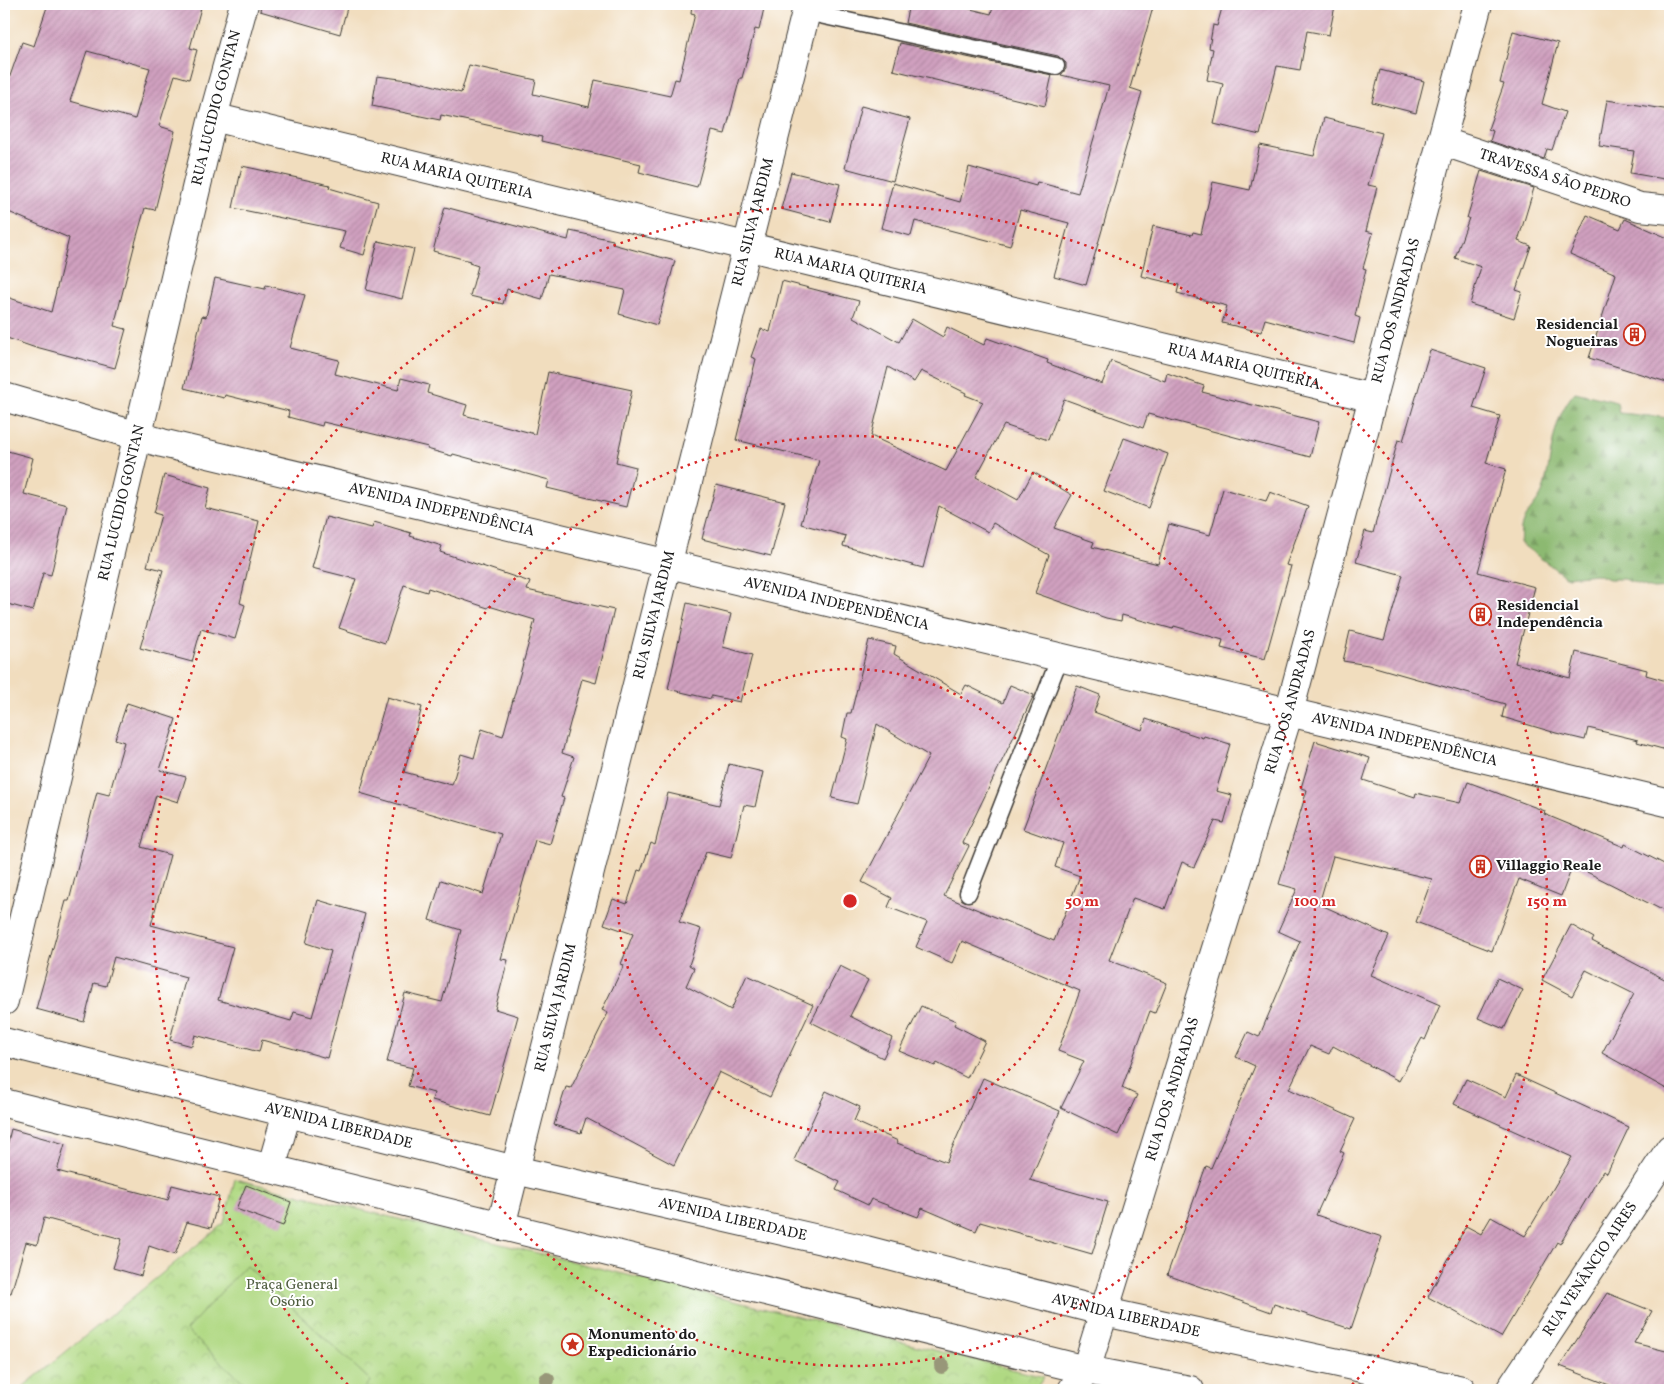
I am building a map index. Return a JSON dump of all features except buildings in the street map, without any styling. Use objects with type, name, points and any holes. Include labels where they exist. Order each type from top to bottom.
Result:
[{"type":"street","name":"RUA LUCIDIO GONTAN","points":[[4,1000],[213,117],[244,4]]},
{"type":"street","name":"RUA DOS ANDRADAS","points":[[1079,1380],[1105,1312],[1289,712],[1478,4]]},
{"type":"street","name":"RUA SILVA JARDIM","points":[[501,1226],[807,8]]},
{"type":"street","name":"RUA MARIA QUITERIA","points":[[213,117],[1373,398]]},
{"type":"street","name":"TRAVESSA SÃO PEDRO","points":[[1441,141],[1640,207],[1670,210]]},
{"type":"street","name":"AVENIDA INDEPENDÊNCIA","points":[[4,397],[138,437],[1670,803]]},
{"type":"street","name":"AVENIDA LIBERDADE","points":[[4,1042],[515,1170],[866,1250],[1105,1312],[1462,1390]]},
{"type":"street","points":[[4,1104],[501,1226],[1079,1380],[1190,1390]]},
{"type":"street","points":[[272,1169],[287,1113]]},
{"type":"street","name":"RUA VENÂNCIO AIRES","points":[[1510,1390],[1670,1149]]},
{"type":"lane","points":[[807,8],[1056,66]]},
{"type":"lane","points":[[968,893],[1060,657]]},
{"type":"green space","points":[[1575,392],[1617,402],[1619,413],[1670,418],[1670,588],[1653,589],[1623,579],[1609,579],[1596,574],[1566,577],[1520,543],[1522,524],[1540,497],[1544,487],[1554,437],[1561,414]]},
{"type":"green space","name":"Praça General Osório","points":[[235,1179],[1044,1377],[1035,1390],[19,1390],[224,1223]]},
{"type":"green space","points":[[246,1265],[371,1381],[362,1390],[252,1390],[186,1330]]},
{"type":"place","name":"Residencial Nogueiras","points":[[1634,334]]},
{"type":"place","name":"Residencial Independência","points":[[1481,615]]},
{"type":"place","name":"Villaggio Reale","points":[[1480,866]]},
{"type":"place","name":"Monumento do Expedicionário","points":[[572,1344]]}]
